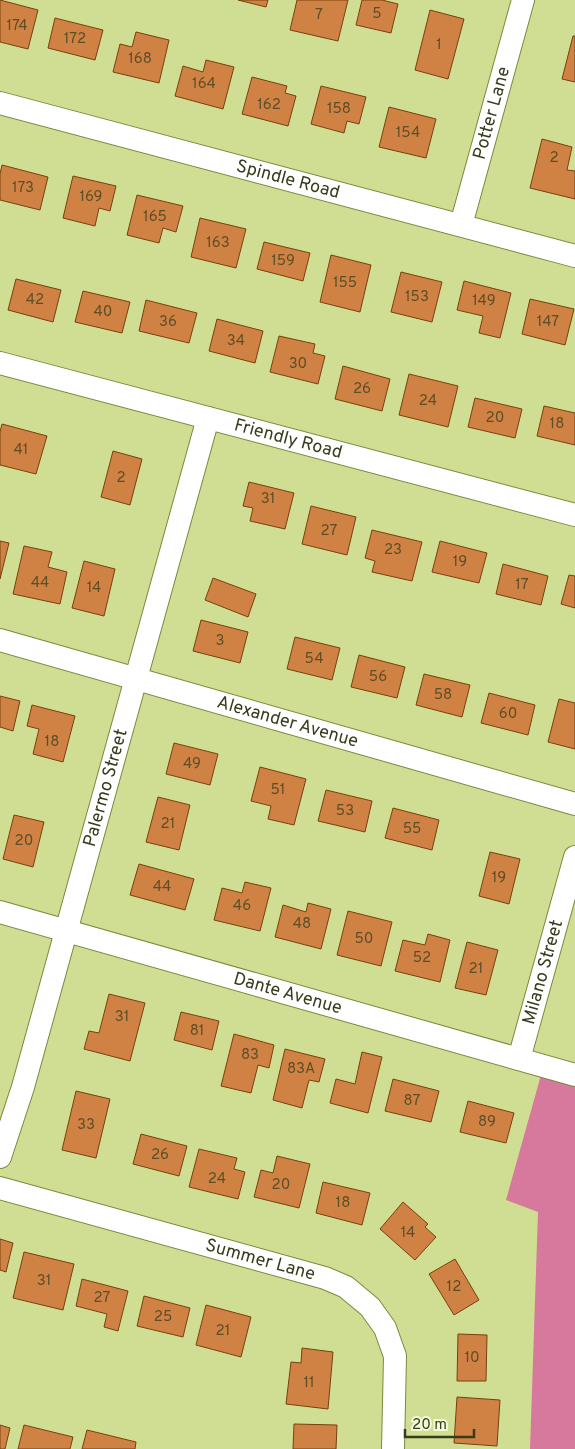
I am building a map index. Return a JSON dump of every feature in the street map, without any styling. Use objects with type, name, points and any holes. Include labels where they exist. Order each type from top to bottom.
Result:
[{"type":"street","name":"Potter Lane","points":[[462,225],[523,0]]},
{"type":"street","name":"Spindle Road","points":[[0,102],[575,256]]},
{"type":"street","name":"Friendly Road","points":[[0,363],[575,515]]},
{"type":"street","name":"Palermo Street","points":[[0,1158],[23,1087],[208,418]]},
{"type":"street","name":"Alexander Avenue","points":[[0,640],[575,804]]},
{"type":"street","name":"Milano Street","points":[[520,1059],[575,857]]},
{"type":"street","name":"Dante Avenue","points":[[0,912],[575,1075]]},
{"type":"street","name":"Summer Lane","points":[[0,1188],[326,1278],[346,1287],[370,1307],[385,1328],[395,1356],[393,1449]]},
{"type":"shaded area","points":[[541,1075],[575,1085],[575,1449],[530,1449],[538,1212],[506,1200]]},
{"type":"building","points":[[0,0],[38,10],[28,49],[0,42]]},
{"type":"building","points":[[238,0],[268,0],[266,7]]},
{"type":"building","points":[[297,0],[348,0],[338,41],[290,30]]},
{"type":"building","points":[[362,0],[382,0],[398,4],[391,33],[356,25]]},
{"type":"building","points":[[430,10],[464,19],[448,79],[415,70]]},
{"type":"building","points":[[55,18],[103,30],[95,60],[48,48]]},
{"type":"building","points":[[136,32],[169,40],[159,83],[113,72],[120,44],[132,47]]},
{"type":"building","points":[[573,36],[575,36],[575,82],[562,79]]},
{"type":"building","points":[[206,60],[234,67],[223,109],[175,96],[183,66],[203,72]]},
{"type":"building","points":[[252,77],[287,86],[285,93],[296,96],[288,126],[242,114]]},
{"type":"building","points":[[321,86],[366,97],[359,124],[347,121],[344,133],[311,124]]},
{"type":"building","points":[[389,107],[436,119],[426,158],[379,147]]},
{"type":"building","points":[[542,139],[572,147],[567,170],[575,171],[575,199],[530,188]]},
{"type":"building","points":[[2,165],[48,177],[40,210],[0,200]]},
{"type":"building","points":[[73,176],[116,186],[110,211],[99,208],[95,226],[63,218]]},
{"type":"building","points":[[137,195],[183,206],[176,232],[163,228],[159,243],[127,235]]},
{"type":"building","points":[[200,218],[246,229],[236,268],[191,257]]},
{"type":"building","points":[[264,242],[310,253],[303,281],[257,269]]},
{"type":"building","points":[[331,255],[371,265],[360,312],[320,302]]},
{"type":"building","points":[[401,272],[442,282],[432,322],[391,312]]},
{"type":"building","points":[[16,279],[61,290],[53,322],[8,310]]},
{"type":"building","points":[[464,281],[511,293],[500,338],[479,333],[483,316],[457,310]]},
{"type":"building","points":[[83,291],[130,302],[122,333],[75,322]]},
{"type":"building","points":[[530,299],[574,309],[565,345],[522,334]]},
{"type":"building","points":[[146,300],[197,313],[189,343],[139,331]]},
{"type":"building","points":[[217,319],[263,331],[255,363],[209,351]]},
{"type":"building","points":[[279,336],[315,344],[313,353],[325,356],[318,384],[270,372]]},
{"type":"building","points":[[343,366],[390,379],[382,411],[335,399]]},
{"type":"building","points":[[409,374],[458,386],[448,427],[399,415]]},
{"type":"building","points":[[475,398],[522,409],[515,438],[468,427]]},
{"type":"building","points":[[544,406],[575,413],[575,445],[537,436]]},
{"type":"building","points":[[2,424],[47,436],[36,474],[0,465],[0,432]]},
{"type":"building","points":[[113,451],[142,459],[130,505],[101,497]]},
{"type":"building","points":[[249,482],[294,493],[285,529],[250,521],[253,508],[243,506]]},
{"type":"building","points":[[311,506],[356,517],[347,555],[302,544]]},
{"type":"building","points":[[372,530],[422,542],[412,581],[372,572],[375,561],[365,558]]},
{"type":"building","points":[[0,541],[9,543],[0,579]]},
{"type":"building","points":[[440,541],[487,553],[479,583],[432,572]]},
{"type":"building","points":[[24,546],[52,552],[48,567],[67,572],[60,604],[13,594]]},
{"type":"building","points":[[84,561],[115,569],[104,616],[72,608]]},
{"type":"building","points":[[503,564],[548,576],[541,605],[496,594]]},
{"type":"building","points":[[569,575],[575,576],[575,608],[561,604]]},
{"type":"building","points":[[213,578],[256,594],[248,617],[205,600]]},
{"type":"building","points":[[201,620],[248,632],[240,663],[193,651]]},
{"type":"building","points":[[295,637],[340,648],[332,680],[287,669]]},
{"type":"building","points":[[359,655],[405,667],[397,698],[351,687]]},
{"type":"building","points":[[424,674],[470,685],[462,717],[416,705]]},
{"type":"building","points":[[489,693],[535,705],[528,735],[481,723]]},
{"type":"building","points":[[0,696],[20,701],[13,731],[0,727]]},
{"type":"building","points":[[559,699],[575,703],[575,749],[548,742]]},
{"type":"building","points":[[32,705],[75,716],[63,762],[33,754],[39,729],[27,726]]},
{"type":"building","points":[[174,743],[218,754],[210,785],[166,774]]},
{"type":"building","points":[[260,767],[306,779],[294,825],[268,819],[271,806],[251,801]]},
{"type":"building","points":[[326,790],[372,801],[365,832],[318,821]]},
{"type":"building","points":[[158,797],[190,805],[179,850],[146,842]]},
{"type":"building","points":[[393,808],[439,820],[432,850],[385,838]]},
{"type":"building","points":[[14,815],[44,822],[33,867],[3,859]]},
{"type":"building","points":[[490,852],[520,859],[509,904],[479,896]]},
{"type":"building","points":[[139,864],[194,879],[185,910],[130,895]]},
{"type":"building","points":[[245,882],[271,888],[260,931],[214,920],[222,888],[242,893]]},
{"type":"building","points":[[308,903],[331,909],[321,949],[275,937],[283,905],[306,912]]},
{"type":"building","points":[[348,911],[392,922],[381,966],[337,955]]},
{"type":"building","points":[[428,934],[450,940],[440,982],[395,971],[403,940],[425,945]]},
{"type":"building","points":[[467,942],[498,950],[486,995],[455,988]]},
{"type":"building","points":[[109,994],[145,1003],[130,1061],[84,1049],[89,1031],[99,1033]]},
{"type":"building","points":[[181,1012],[219,1021],[212,1050],[174,1040]]},
{"type":"building","points":[[234,1034],[274,1045],[269,1068],[258,1065],[251,1093],[221,1086]]},
{"type":"building","points":[[285,1049],[325,1059],[319,1082],[309,1080],[302,1108],[273,1100]]},
{"type":"building","points":[[362,1052],[382,1057],[368,1113],[330,1103],[336,1079],[355,1084]]},
{"type":"building","points":[[393,1079],[439,1091],[431,1122],[385,1111]]},
{"type":"building","points":[[76,1091],[110,1099],[96,1158],[62,1150]]},
{"type":"building","points":[[468,1101],[514,1113],[506,1143],[460,1132]]},
{"type":"building","points":[[141,1134],[187,1146],[179,1176],[133,1164]]},
{"type":"building","points":[[199,1149],[237,1158],[234,1169],[245,1172],[238,1199],[189,1187]]},
{"type":"building","points":[[277,1156],[310,1164],[299,1208],[254,1197],[261,1170],[273,1173]]},
{"type":"building","points":[[323,1182],[370,1193],[362,1225],[316,1213]]},
{"type":"building","points":[[403,1202],[428,1224],[425,1227],[436,1237],[415,1260],[380,1229]]},
{"type":"building","points":[[0,1239],[13,1243],[6,1272],[0,1270]]},
{"type":"building","points":[[24,1252],[74,1264],[63,1310],[13,1298]]},
{"type":"building","points":[[455,1259],[479,1300],[454,1315],[429,1274]]},
{"type":"building","points":[[82,1279],[128,1291],[118,1331],[104,1327],[107,1314],[76,1306]]},
{"type":"building","points":[[144,1296],[190,1308],[183,1337],[137,1326]]},
{"type":"building","points":[[206,1305],[251,1317],[241,1357],[196,1345]]},
{"type":"building","points":[[458,1334],[487,1335],[486,1381],[457,1381]]},
{"type":"building","points":[[302,1348],[333,1352],[328,1409],[286,1404],[291,1362],[301,1363]]},
{"type":"building","points":[[457,1397],[500,1400],[497,1446],[454,1443]]},
{"type":"building","points":[[294,1424],[337,1425],[336,1449],[293,1449]]},
{"type":"building","points":[[0,1425],[10,1428],[5,1449],[0,1449]]},
{"type":"building","points":[[24,1425],[73,1437],[70,1449],[18,1449]]},
{"type":"building","points":[[87,1430],[136,1442],[135,1449],[82,1449]]}]
